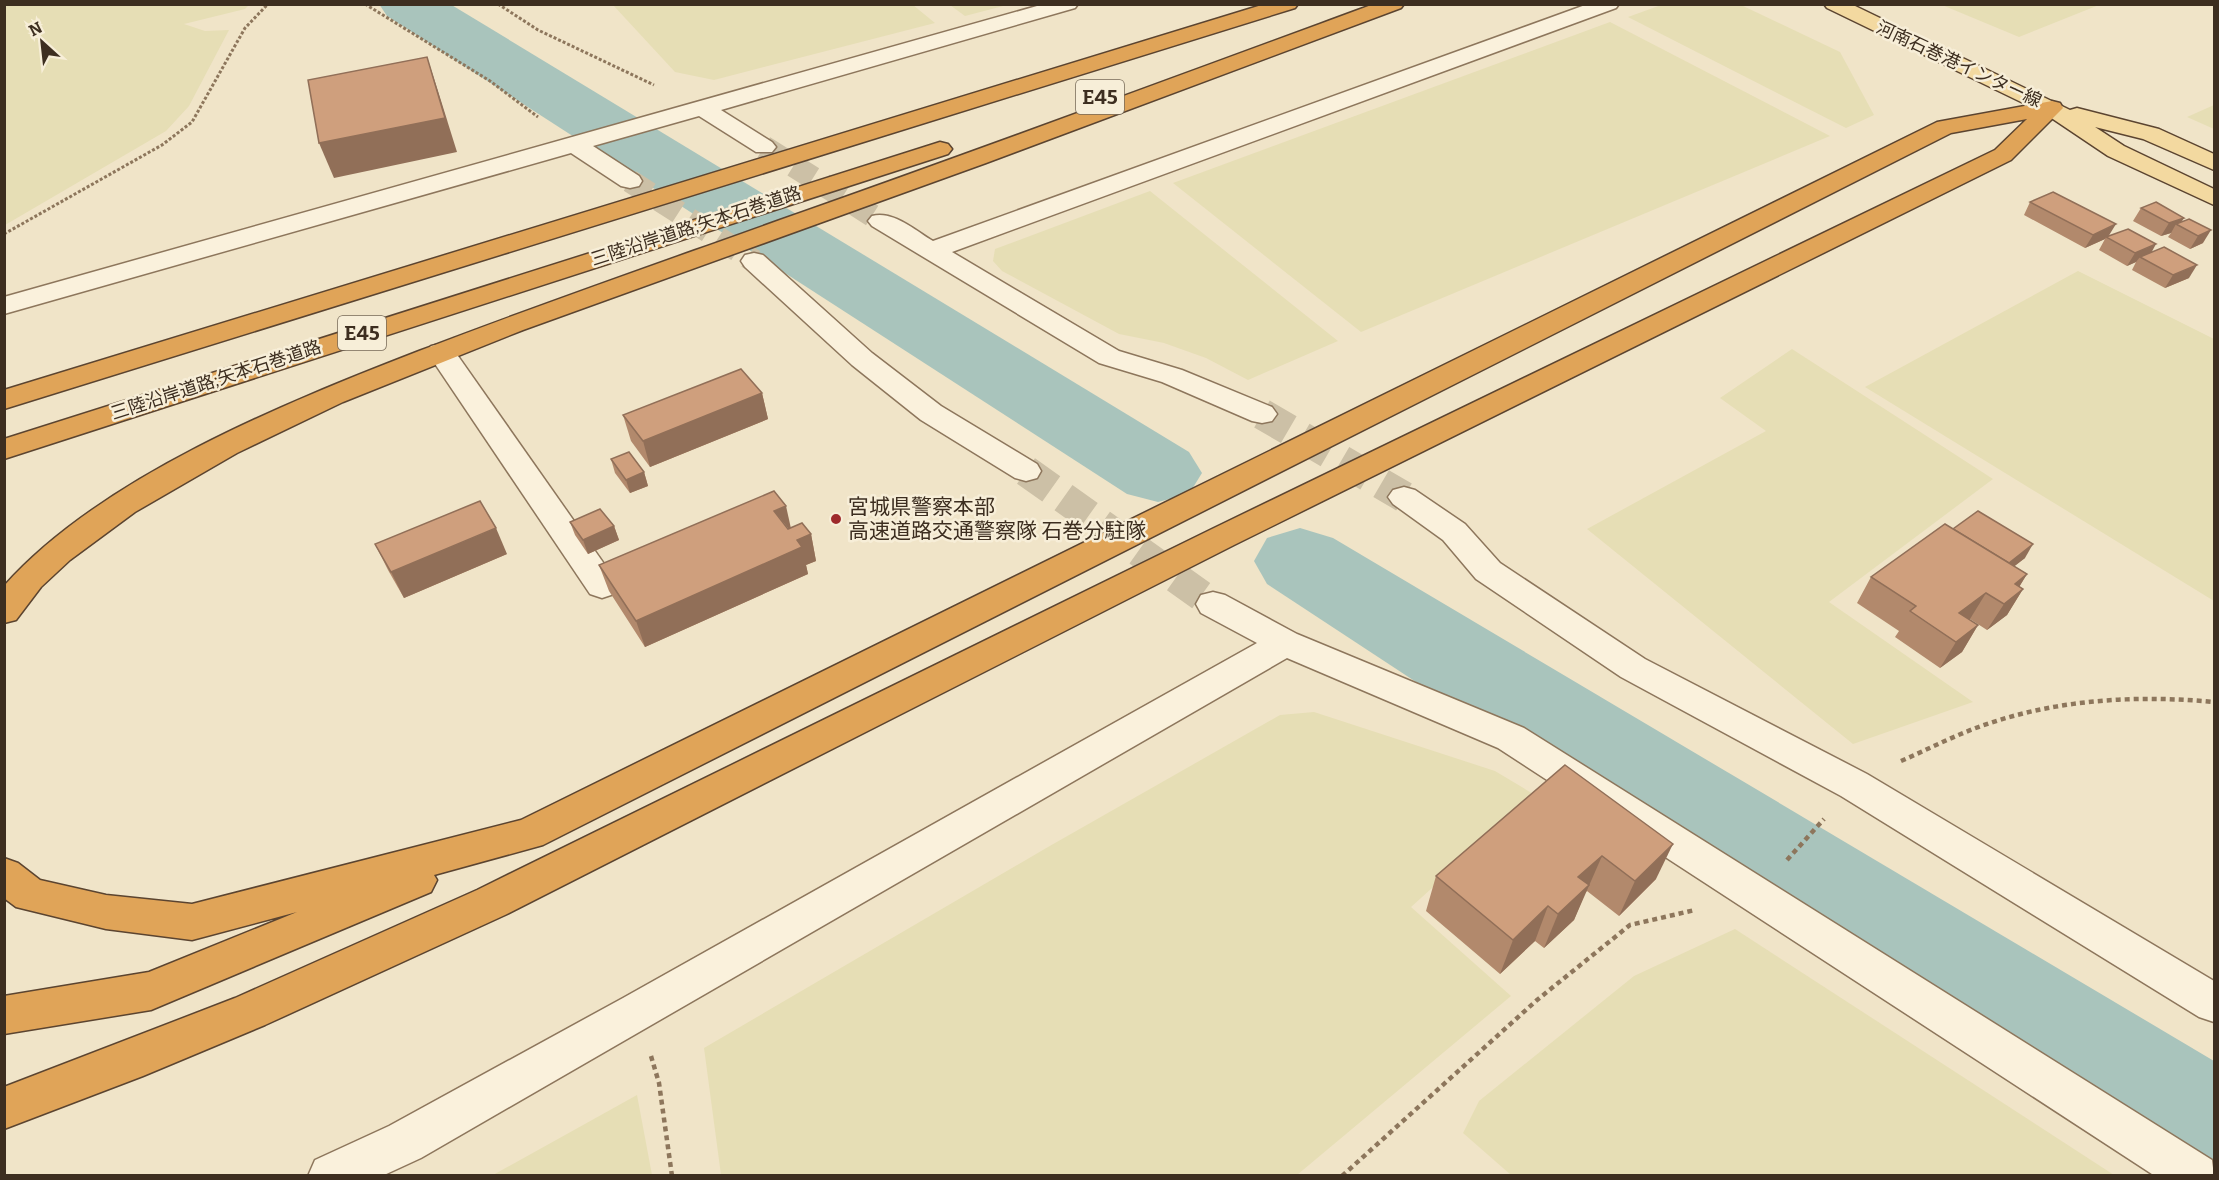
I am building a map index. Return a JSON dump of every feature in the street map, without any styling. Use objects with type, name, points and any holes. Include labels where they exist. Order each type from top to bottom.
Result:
[{"type":"highway","name":"三陸沿岸道路;矢本石巻道路","points":[[4,400],[678,192],[769,155],[1288,4]]},
{"type":"highway","name":"三陸沿岸道路;矢本石巻道路","points":[[4,449],[1388,4]]},
{"type":"highway","points":[[4,611],[34,572],[82,532],[164,479],[234,440],[328,397],[518,321],[752,250],[838,208],[1394,4]]},
{"type":"highway","points":[[4,1015],[151,991],[529,834],[1945,127],[2052,108]]},
{"type":"highway","points":[[5,1108],[165,1048],[446,926],[995,650],[2002,155],[2052,108]]},
{"type":"highway","points":[[4,875],[30,895],[106,912],[192,922],[529,834]]},
{"type":"main road","name":"河南石巻港インター線","points":[[1834,4],[2052,108]]},
{"type":"main road","points":[[2052,108],[2151,134],[2214,163]]},
{"type":"main road","points":[[2052,108],[2116,151],[2214,198]]},
{"type":"street","points":[[4,306],[1068,4]]},
{"type":"street","points":[[931,251],[1609,4]]},
{"type":"street","points":[[695,111],[769,155]]},
{"type":"street","points":[[584,143],[630,182]]},
{"type":"street","points":[[881,221],[1109,357],[1172,376],[1262,414]]},
{"type":"street","points":[[752,250],[862,359],[931,413],[1026,471]]},
{"type":"street","points":[[441,352],[602,586]]},
{"type":"street","points":[[1404,497],[1454,532],[1488,571],[1633,668],[1854,785],[2214,1003]]},
{"type":"street","points":[[1212,604],[1285,644],[1511,738],[2196,1176]]},
{"type":"street","points":[[331,1176],[405,1142],[1285,644]]},
{"type":"path","points":[[4,234],[162,145],[192,122],[245,28],[268,4]]},
{"type":"path","points":[[365,4],[490,81],[584,143]]},
{"type":"path","points":[[498,4],[538,30],[695,111]]},
{"type":"path","points":[[1342,1176],[1537,999],[1630,925],[1755,896],[1854,785],[1897,763],[2000,719],[2075,701],[2187,699],[2214,702]]},
{"type":"path","points":[[638,1012],[659,1083],[672,1176]]},
{"type":"shaded area","points":[[1664,4],[1741,5],[1840,52],[1874,115],[1846,128],[1628,17]]},
{"type":"shaded area","points":[[4,5],[249,5],[245,9],[184,24],[205,31],[229,30],[189,106],[166,131],[5,225]]},
{"type":"shaded area","points":[[613,5],[913,5],[935,23],[714,80],[675,72]]},
{"type":"shaded area","points":[[950,5],[1007,5],[965,16]]},
{"type":"shaded area","points":[[1942,5],[2099,5],[2019,37]]},
{"type":"shaded area","points":[[1610,22],[1830,136],[1361,332],[1173,183]]},
{"type":"shaded area","points":[[2214,105],[2214,129],[2187,117]]},
{"type":"shaded area","points":[[1150,191],[1338,341],[1248,380],[1206,358],[1164,343],[1119,334],[1002,271],[993,261],[995,249]]},
{"type":"shaded area","points":[[2078,271],[2214,339],[2214,601],[1865,387]]},
{"type":"shaded area","points":[[1792,349],[1993,479],[1829,602],[1973,702],[1853,744],[1587,529],[1766,431],[1720,398]]},
{"type":"shaded area","points":[[1314,712],[1495,771],[1535,795],[1411,907],[1511,996],[1297,1175],[721,1175],[704,1048],[1048,847],[1280,715]]},
{"type":"shaded area","points":[[1735,929],[2114,1175],[1511,1175],[1463,1133],[1479,1101],[1634,976]]},
{"type":"shaded area","points":[[637,1095],[652,1175],[493,1175]]},
{"type":"building","points":[[427,57],[445,118],[319,143],[308,80]]},
{"type":"building","points":[[2053,192],[2116,224],[2093,235],[2030,202]]},
{"type":"building","points":[[2156,202],[2184,218],[2169,223],[2141,208]]},
{"type":"building","points":[[2189,219],[2211,230],[2198,236],[2176,224]]},
{"type":"building","points":[[2128,229],[2156,244],[2135,253],[2106,237]]},
{"type":"building","points":[[2164,247],[2197,265],[2173,275],[2140,257]]},
{"type":"building","points":[[741,369],[762,393],[643,441],[623,415]]},
{"type":"building","points":[[629,452],[644,472],[626,480],[611,459]]},
{"type":"building","points":[[774,491],[786,506],[774,511],[788,529],[802,523],[811,534],[797,540],[802,547],[636,621],[599,565]]},
{"type":"building","points":[[480,501],[496,528],[391,572],[375,544]]},
{"type":"building","points":[[600,509],[614,526],[583,540],[570,522]]},
{"type":"building","points":[[1978,511],[2033,544],[2009,563],[1953,529]]},
{"type":"building","points":[[1945,524],[2027,574],[2015,584],[2023,589],[2004,604],[1986,593],[1959,613],[1978,625],[1956,642],[1910,611],[1916,606],[1871,577]]},
{"type":"building","points":[[1565,765],[1673,844],[1635,881],[1602,856],[1578,877],[1589,885],[1558,914],[1548,906],[1513,940],[1436,876]]},
{"type":"waterway","points":[[408,4],[1158,473]]},
{"type":"waterway","points":[[1300,561],[2214,1132]]},
{"type":"tunnel","points":[[764,147],[881,221]]},
{"type":"tunnel","points":[[630,181],[754,261]]},
{"type":"tunnel","points":[[1262,414],[1404,497]]},
{"type":"tunnel","points":[[1026,471],[1213,604]]},
{"type":"place","name":"宮城県警察本部 高速道路交通警察隊 石巻分駐隊","points":[[836,519]]}]
